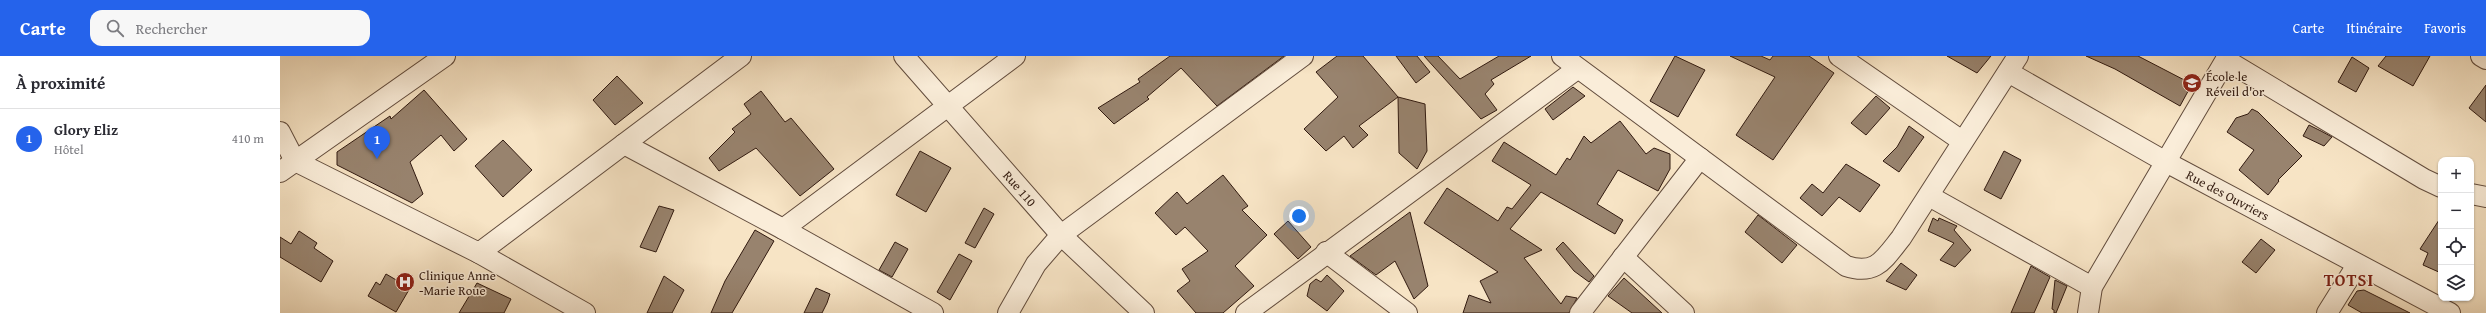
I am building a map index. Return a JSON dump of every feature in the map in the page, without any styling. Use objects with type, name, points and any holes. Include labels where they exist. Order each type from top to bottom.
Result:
[{"type":"street","points":[[288,166],[444,56]]},
{"type":"street","points":[[479,253],[741,56]]},
{"type":"street","name":"Rue 110","points":[[904,56],[1061,234],[1144,313]]},
{"type":"street","points":[[783,229],[1015,56]]},
{"type":"street","points":[[1008,313],[1036,264],[1061,234],[1303,56]]},
{"type":"street","points":[[1562,56],[1577,69],[1846,266],[1859,270],[1870,269],[1883,261],[1929,196],[1962,141],[2013,64]]},
{"type":"street","points":[[1839,56],[1962,141]]},
{"type":"street","points":[[2481,56],[2486,59]]},
{"type":"street","points":[[2088,313],[2092,287],[2227,58],[2424,179],[2438,185]]},
{"type":"street","name":"Rue des Ouvriers","points":[[2013,64],[2166,162],[2357,265],[2450,313]]},
{"type":"street","points":[[1246,313],[1326,252],[1577,69]]},
{"type":"street","points":[[280,132],[288,166]]},
{"type":"street","points":[[624,144],[783,229],[933,313]]},
{"type":"street","points":[[1580,313],[1700,158]]},
{"type":"street","points":[[288,166],[479,253],[581,312]]},
{"type":"street","points":[[2474,195],[2486,198]]},
{"type":"street","points":[[1929,196],[2092,287]]},
{"type":"street","points":[[1326,252],[1407,313]]},
{"type":"street","points":[[1623,257],[1684,313]]},
{"type":"street","points":[[2327,313],[2357,265]]},
{"type":"building","points":[[1170,56],[1284,56],[1217,106],[1181,68],[1147,97],[1149,99],[1114,124],[1098,108],[1140,82],[1138,79]]},
{"type":"building","points":[[1337,56],[1363,56],[1398,97],[1359,126],[1368,135],[1353,148],[1344,136],[1326,151],[1304,129],[1338,97],[1316,72]]},
{"type":"building","points":[[1396,56],[1417,56],[1430,72],[1416,83]]},
{"type":"building","points":[[1424,56],[1438,56],[1460,79],[1499,56],[1531,56],[1491,80],[1494,84],[1485,94],[1497,110],[1481,119]]},
{"type":"building","points":[[1675,56],[1705,70],[1678,117],[1650,101]]},
{"type":"building","points":[[1730,56],[1761,56],[1770,60],[1773,56],[1809,56],[1834,73],[1773,160],[1736,135],[1775,77]]},
{"type":"building","points":[[1947,56],[1991,56],[1977,73]]},
{"type":"building","points":[[2086,56],[2138,56],[2192,84],[2180,106],[2115,69]]},
{"type":"building","points":[[2386,56],[2430,56],[2413,86],[2378,66]]},
{"type":"building","points":[[2352,57],[2369,68],[2356,92],[2338,82]]},
{"type":"building","points":[[617,76],[643,103],[615,125],[593,100]]},
{"type":"building","points":[[2486,85],[2486,122],[2469,108]]},
{"type":"building","points":[[1573,87],[1585,96],[1553,120],[1545,109]]},
{"type":"building","points":[[424,90],[467,139],[454,151],[441,135],[410,162],[423,194],[412,203],[337,165],[337,152],[390,116],[391,119]]},
{"type":"building","points":[[761,91],[785,122],[791,118],[834,169],[800,196],[756,148],[719,171],[709,158],[735,132],[732,129],[751,114],[744,104]]},
{"type":"building","points":[[1876,96],[1890,108],[1866,135],[1851,123]]},
{"type":"building","points":[[1398,97],[1425,104],[1427,151],[1417,169],[1399,153]]},
{"type":"building","points":[[2252,109],[2258,112],[2302,156],[2278,180],[2279,181],[2268,195],[2239,170],[2254,150],[2227,132],[2236,118],[2248,114]]},
{"type":"building","points":[[1620,121],[1646,154],[1654,148],[1670,154],[1670,169],[1658,191],[1618,170],[1597,204],[1623,220],[1615,234],[1541,192],[1510,229],[1542,250],[1524,258],[1561,304],[1566,296],[1577,298],[1569,313],[1463,313],[1469,295],[1491,303],[1480,281],[1498,272],[1424,223],[1447,188],[1498,221],[1507,207],[1512,209],[1531,185],[1492,161],[1504,142],[1556,175],[1567,158],[1570,160],[1584,136],[1591,143]]},
{"type":"building","points":[[2309,125],[2332,137],[2324,146],[2303,136]]},
{"type":"building","points":[[1909,126],[1924,137],[1899,172],[1883,161],[1897,147]]},
{"type":"building","points":[[503,140],[532,170],[503,197],[475,166]]},
{"type":"building","points":[[920,151],[951,168],[926,212],[896,195]]},
{"type":"building","points":[[2004,151],[2021,160],[2001,199],[1984,190]]},
{"type":"building","points":[[1846,164],[1880,185],[1860,212],[1839,197],[1822,216],[1800,198],[1812,184],[1823,193]]},
{"type":"building","points":[[1223,175],[1248,206],[1242,210],[1267,235],[1235,266],[1254,286],[1223,313],[1196,313],[1177,291],[1190,281],[1182,269],[1208,251],[1185,227],[1176,235],[1155,213],[1177,192],[1187,204]]},
{"type":"building","points":[[659,206],[674,210],[656,252],[640,247]]},
{"type":"building","points":[[984,208],[994,214],[975,248],[965,243]]},
{"type":"building","points":[[1410,212],[1428,286],[1414,299],[1395,261],[1376,275],[1350,256]]},
{"type":"building","points":[[1758,215],[1797,245],[1782,263],[1745,232]]},
{"type":"building","points":[[1933,218],[1938,221],[1939,218],[1957,226],[1954,230],[1971,250],[1955,267],[1940,260],[1954,243],[1928,231]]},
{"type":"building","points":[[1288,221],[1311,247],[1298,259],[1274,234]]},
{"type":"building","points":[[2438,222],[2438,272],[2423,265],[2428,253],[2420,249]]},
{"type":"building","points":[[755,230],[774,241],[732,313],[711,313],[725,281]]},
{"type":"building","points":[[299,231],[317,243],[314,248],[333,261],[321,282],[280,257],[280,237],[291,244]]},
{"type":"building","points":[[2261,239],[2275,250],[2256,273],[2242,262]]},
{"type":"building","points":[[895,242],[908,249],[892,277],[879,270]]},
{"type":"building","points":[[1563,242],[1594,276],[1589,282],[1574,271],[1556,249]]},
{"type":"building","points":[[959,254],[972,261],[950,300],[937,292]]},
{"type":"building","points":[[1901,263],[1917,275],[1906,290],[1886,281]]},
{"type":"building","points":[[2031,266],[2050,277],[2034,313],[2011,313]]},
{"type":"building","points":[[386,274],[410,288],[396,312],[368,296],[376,282],[380,285]]},
{"type":"building","points":[[1327,275],[1344,291],[1327,311],[1307,296],[1310,284],[1316,279],[1321,282]]},
{"type":"building","points":[[664,276],[684,290],[672,313],[647,313]]},
{"type":"building","points":[[1624,278],[1662,313],[1632,313],[1608,296]]},
{"type":"building","points":[[2055,280],[2067,286],[2056,313],[2054,313],[2054,310],[2052,309]]},
{"type":"building","points":[[477,283],[511,299],[504,313],[459,313]]},
{"type":"building","points":[[816,288],[830,294],[827,303],[822,313],[804,313]]},
{"type":"building","points":[[2364,290],[2410,313],[2362,313],[2348,305],[2357,291]]},
{"type":"place","name":"École le Réveil d'or","points":[[2192,83]]},
{"type":"place","name":"Glory Eliz","points":[[377,159]]},
{"type":"place","name":"Clinique Anne -Marie Roue","points":[[405,282]]},
{"type":"district","name":"TOTSI","points":[[2349,279]]}]
